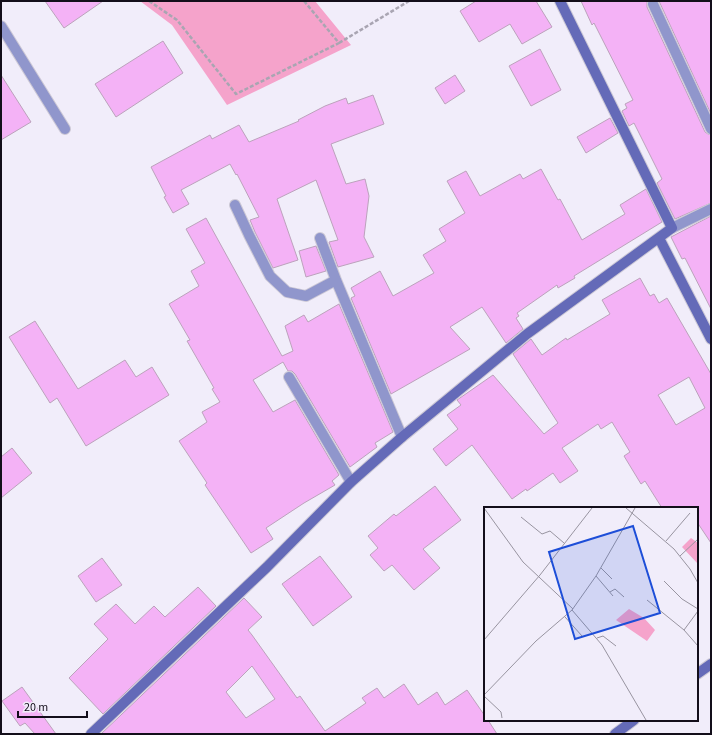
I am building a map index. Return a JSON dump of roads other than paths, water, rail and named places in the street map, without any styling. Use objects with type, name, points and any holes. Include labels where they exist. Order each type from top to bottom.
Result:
[{"type":"street","points":[[560,1],[672,228]]},
{"type":"street","points":[[653,4],[711,130]]},
{"type":"street","points":[[1,26],[65,129]]},
{"type":"street","points":[[235,205],[270,276],[287,292],[306,296],[336,280]]},
{"type":"street","points":[[91,734],[267,567],[351,482],[402,437],[527,334],[672,228],[711,209]]},
{"type":"street","points":[[320,238],[336,280],[402,437]]},
{"type":"street","points":[[658,238],[711,339]]},
{"type":"street","points":[[289,377],[351,482]]},
{"type":"street","points":[[698,673],[711,664]]},
{"type":"street","points":[[616,734],[633,721]]}]
